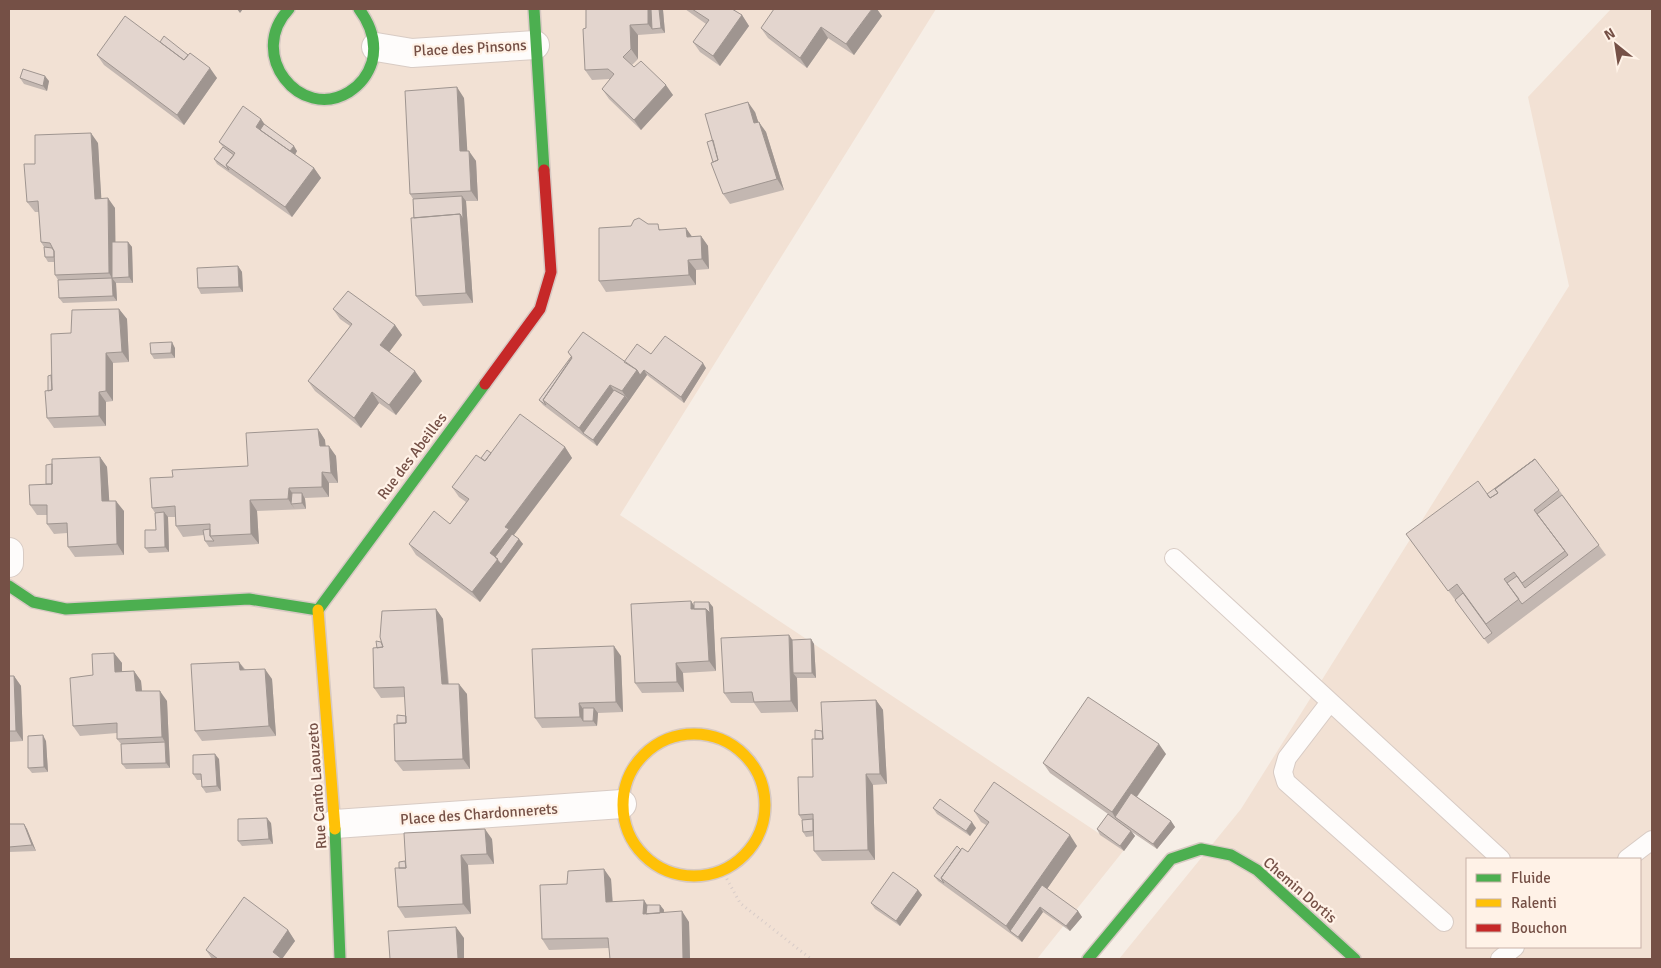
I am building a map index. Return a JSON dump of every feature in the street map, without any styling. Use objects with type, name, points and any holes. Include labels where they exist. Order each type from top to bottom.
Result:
[{"type":"street","points":[[289,9],[275,27],[272,47],[276,66],[287,84],[303,94],[324,99],[344,95],[360,84],[372,66],[376,47],[372,27],[359,9]]},
{"type":"street","name":"Rue des Abeilles","points":[[318,610],[540,309],[551,272],[534,9]]},
{"type":"street","name":"Place des Pinsons","points":[[376,47],[412,53],[535,45]]},
{"type":"street","points":[[9,552],[9,563]]},
{"type":"street","points":[[9,586],[32,602],[66,610],[249,599],[318,610]]},
{"type":"street","name":"Rue Canto Laouzeto","points":[[318,610],[335,824],[340,959]]},
{"type":"street","points":[[694,733],[721,738],[744,754],[759,777],[765,804],[760,831],[745,854],[722,870],[695,876],[667,871],[643,855],[627,832],[622,804],[628,777],[644,754],[667,738],[694,733]]},
{"type":"street","name":"Place des Chardonnerets","points":[[335,824],[622,804]]},
{"type":"street","name":"Chemin Dortis","points":[[1088,959],[1171,858],[1201,849],[1231,855],[1257,870],[1356,959]]},
{"type":"lane","points":[[1174,558],[1500,858]]},
{"type":"lane","points":[[1330,702],[1287,758],[1283,772],[1286,782],[1444,922]]},
{"type":"lane","points":[[1627,858],[1652,840]]},
{"type":"lane","points":[[1500,959],[1514,948]]},
{"type":"path","points":[[722,870],[740,903],[811,959]]},
{"type":"shaded area","points":[[9,9],[936,9],[620,515],[1124,850],[1037,959],[9,959]]},
{"type":"shaded area","points":[[1611,9],[1652,9],[1652,959],[1119,959],[1241,809],[1569,286],[1528,97]]},
{"type":"building","points":[[586,9],[648,9],[648,24],[630,25],[631,49],[623,57],[634,67],[641,61],[666,85],[634,120],[602,89],[614,74],[608,69],[585,70],[583,29],[586,28]]},
{"type":"building","points":[[651,9],[659,9],[661,28],[652,29]]},
{"type":"building","points":[[692,9],[732,9],[742,15],[713,56],[693,42],[709,20]]},
{"type":"building","points":[[774,9],[872,9],[846,44],[821,27],[800,58],[761,28]]},
{"type":"building","points":[[125,16],[184,60],[190,53],[210,68],[177,115],[97,55]]},
{"type":"building","points":[[164,36],[188,55],[184,60],[160,42]]},
{"type":"building","points":[[23,69],[45,76],[43,86],[20,78]]},
{"type":"building","points":[[457,87],[460,151],[469,151],[471,191],[410,194],[405,91]]},
{"type":"building","points":[[748,102],[754,123],[759,122],[777,179],[723,194],[711,163],[718,160],[705,114]]},
{"type":"building","points":[[243,106],[261,119],[256,127],[314,168],[285,207],[226,165],[235,153],[219,142]]},
{"type":"building","points":[[264,124],[294,146],[290,151],[260,130]]},
{"type":"building","points":[[91,133],[95,199],[108,198],[109,273],[55,275],[54,251],[50,243],[41,242],[38,201],[27,202],[24,164],[35,164],[35,135]]},
{"type":"building","points":[[713,140],[718,160],[713,162],[707,142]]},
{"type":"building","points":[[223,147],[234,155],[226,165],[229,170],[214,159]]},
{"type":"building","points":[[462,196],[463,219],[460,214],[414,218],[413,199]]},
{"type":"building","points":[[460,214],[466,293],[416,296],[411,218]]},
{"type":"building","points":[[639,218],[648,224],[658,224],[659,230],[686,228],[687,237],[701,236],[702,259],[688,260],[689,275],[599,281],[599,228],[631,226],[634,220]]},
{"type":"building","points":[[112,242],[128,242],[129,277],[112,278]]},
{"type":"building","points":[[44,247],[52,248],[54,257],[45,257]]},
{"type":"building","points":[[238,266],[239,287],[198,288],[197,268]]},
{"type":"building","points":[[112,278],[113,296],[59,298],[58,280]]},
{"type":"building","points":[[348,291],[395,325],[380,345],[415,371],[389,405],[372,392],[354,418],[308,381],[352,324],[333,309]]},
{"type":"building","points":[[119,309],[122,352],[106,353],[106,391],[99,392],[99,416],[47,418],[45,391],[52,390],[51,334],[71,333],[72,310]]},
{"type":"building","points":[[583,332],[637,370],[622,391],[610,385],[579,428],[543,400],[572,357],[568,352]]},
{"type":"building","points":[[665,336],[703,363],[681,397],[644,370],[640,375],[637,370],[624,362],[637,344],[651,354]]},
{"type":"building","points":[[172,342],[171,353],[151,354],[150,343]]},
{"type":"building","points":[[571,357],[543,400],[546,405],[539,400]]},
{"type":"building","points":[[51,375],[52,390],[48,391],[48,376]]},
{"type":"building","points":[[614,390],[625,396],[593,440],[583,433]]},
{"type":"building","points":[[520,414],[565,447],[505,527],[509,529],[490,553],[498,559],[472,592],[409,544],[434,511],[450,524],[469,499],[452,487],[476,455],[485,461]]},
{"type":"building","points":[[318,429],[320,446],[329,446],[331,473],[322,472],[322,487],[289,488],[288,499],[250,500],[251,534],[210,536],[210,524],[176,526],[175,506],[152,508],[150,478],[173,477],[172,470],[248,466],[246,433]]},
{"type":"building","points":[[487,450],[491,453],[485,461],[481,458]]},
{"type":"building","points":[[100,457],[102,501],[116,501],[117,544],[68,547],[67,523],[47,524],[47,505],[30,505],[29,485],[52,484],[52,459]]},
{"type":"building","points":[[1535,459],[1559,490],[1534,510],[1565,551],[1522,583],[1514,572],[1504,579],[1519,599],[1486,624],[1457,584],[1448,591],[1406,534],[1478,481],[1490,498],[1498,493],[1495,489]]},
{"type":"building","points":[[1535,459],[1495,489],[1498,493],[1490,498],[1487,494]]},
{"type":"building","points":[[52,464],[52,484],[46,484],[46,465]]},
{"type":"building","points":[[292,493],[302,493],[302,503],[291,504]]},
{"type":"building","points":[[1562,495],[1599,545],[1522,604],[1507,583],[1517,576],[1525,588],[1568,555],[1537,514]]},
{"type":"building","points":[[164,512],[165,547],[145,548],[145,530],[156,530],[155,513]]},
{"type":"building","points":[[210,529],[210,536],[214,541],[205,541],[203,530]]},
{"type":"building","points":[[512,534],[519,539],[501,564],[495,557]]},
{"type":"building","points":[[1463,593],[1492,633],[1484,639],[1455,600]]},
{"type":"building","points":[[691,601],[691,609],[706,609],[709,661],[676,663],[677,682],[635,683],[631,604]]},
{"type":"building","points":[[694,602],[709,602],[710,613],[706,609],[694,609]]},
{"type":"building","points":[[436,609],[442,684],[459,684],[463,759],[395,761],[394,724],[406,723],[404,687],[374,688],[373,648],[383,647],[380,637],[382,611]]},
{"type":"building","points":[[789,635],[791,701],[754,702],[752,692],[724,693],[721,638]]},
{"type":"building","points":[[811,639],[812,673],[793,673],[792,640]]},
{"type":"building","points":[[376,641],[381,642],[383,647],[377,648]]},
{"type":"building","points":[[614,646],[616,702],[579,703],[580,717],[535,718],[532,649]]},
{"type":"building","points":[[114,653],[115,672],[134,671],[136,691],[160,691],[162,737],[117,739],[117,723],[73,726],[70,678],[93,675],[92,654]]},
{"type":"building","points":[[239,662],[240,670],[265,669],[269,726],[195,731],[191,664]]},
{"type":"building","points":[[9,676],[14,676],[16,731],[9,731]]},
{"type":"building","points":[[1088,697],[1159,744],[1112,812],[1043,763]]},
{"type":"building","points":[[876,700],[880,774],[866,774],[868,850],[814,851],[813,814],[799,815],[798,777],[813,777],[812,739],[823,739],[821,702]]},
{"type":"building","points":[[583,708],[594,708],[593,721],[583,721]]},
{"type":"building","points":[[397,715],[406,716],[406,723],[397,723]]},
{"type":"building","points":[[815,730],[822,731],[823,739],[815,739]]},
{"type":"building","points":[[43,735],[44,767],[28,768],[28,736]]},
{"type":"building","points":[[165,742],[166,763],[122,764],[121,744]]},
{"type":"building","points":[[215,754],[217,786],[202,787],[201,774],[193,774],[193,755]]},
{"type":"building","points":[[994,782],[1070,835],[1006,926],[941,878],[962,848],[968,852],[989,822],[974,811]]},
{"type":"building","points":[[1131,793],[1171,821],[1153,844],[1115,817]]},
{"type":"building","points":[[940,799],[972,822],[966,831],[933,808]]},
{"type":"building","points":[[1108,814],[1131,831],[1120,846],[1097,829]]},
{"type":"building","points":[[267,818],[269,839],[238,841],[238,819]]},
{"type":"building","points":[[813,819],[813,831],[803,832],[802,820]]},
{"type":"building","points":[[9,824],[24,824],[32,845],[9,847]]},
{"type":"building","points":[[485,829],[487,854],[461,855],[463,904],[398,907],[395,868],[406,868],[404,833]]},
{"type":"building","points":[[957,846],[961,850],[941,878],[944,883],[934,876]]},
{"type":"building","points":[[405,861],[406,868],[399,868],[399,862]]},
{"type":"building","points":[[604,869],[606,902],[644,900],[643,914],[682,911],[683,959],[610,959],[608,938],[542,939],[540,885],[567,884],[568,871]]},
{"type":"building","points":[[893,872],[918,890],[896,921],[871,903]]},
{"type":"building","points":[[1042,885],[1078,911],[1066,926],[1040,907],[1018,937],[1010,931]]},
{"type":"building","points":[[244,897],[288,930],[273,952],[282,959],[218,959],[206,950]]},
{"type":"building","points":[[647,905],[660,905],[660,913],[646,914]]},
{"type":"building","points":[[456,927],[458,959],[390,959],[388,931]]},
{"type":"traffic: fast","points":[[289,9],[277,27],[273,45],[276,63],[284,79],[297,91],[313,98],[331,99],[349,92],[357,86],[366,75],[372,62],[374,48],[372,34],[367,21],[359,9]]},
{"type":"traffic: fast","points":[[534,9],[544,170]]},
{"type":"traffic: fast","points":[[9,586],[33,602],[66,609],[249,599],[318,610],[485,384]]},
{"type":"traffic: fast","points":[[335,829],[340,959]]},
{"type":"traffic: fast","points":[[1088,959],[1171,859],[1201,849],[1231,855],[1257,870],[1355,959]]},
{"type":"traffic: slow","points":[[318,610],[335,829]]},
{"type":"traffic: slow","points":[[694,734],[721,740],[733,746],[744,755],[753,766],[759,778],[765,805],[759,832],[753,844],[744,855],[733,864],[721,870],[694,876],[667,870],[655,864],[644,855],[635,844],[629,832],[623,805],[629,778],[635,766],[644,755],[655,746],[667,740],[694,734]]},
{"type":"traffic: jam","points":[[485,384],[540,309],[551,272],[544,170]]}]
